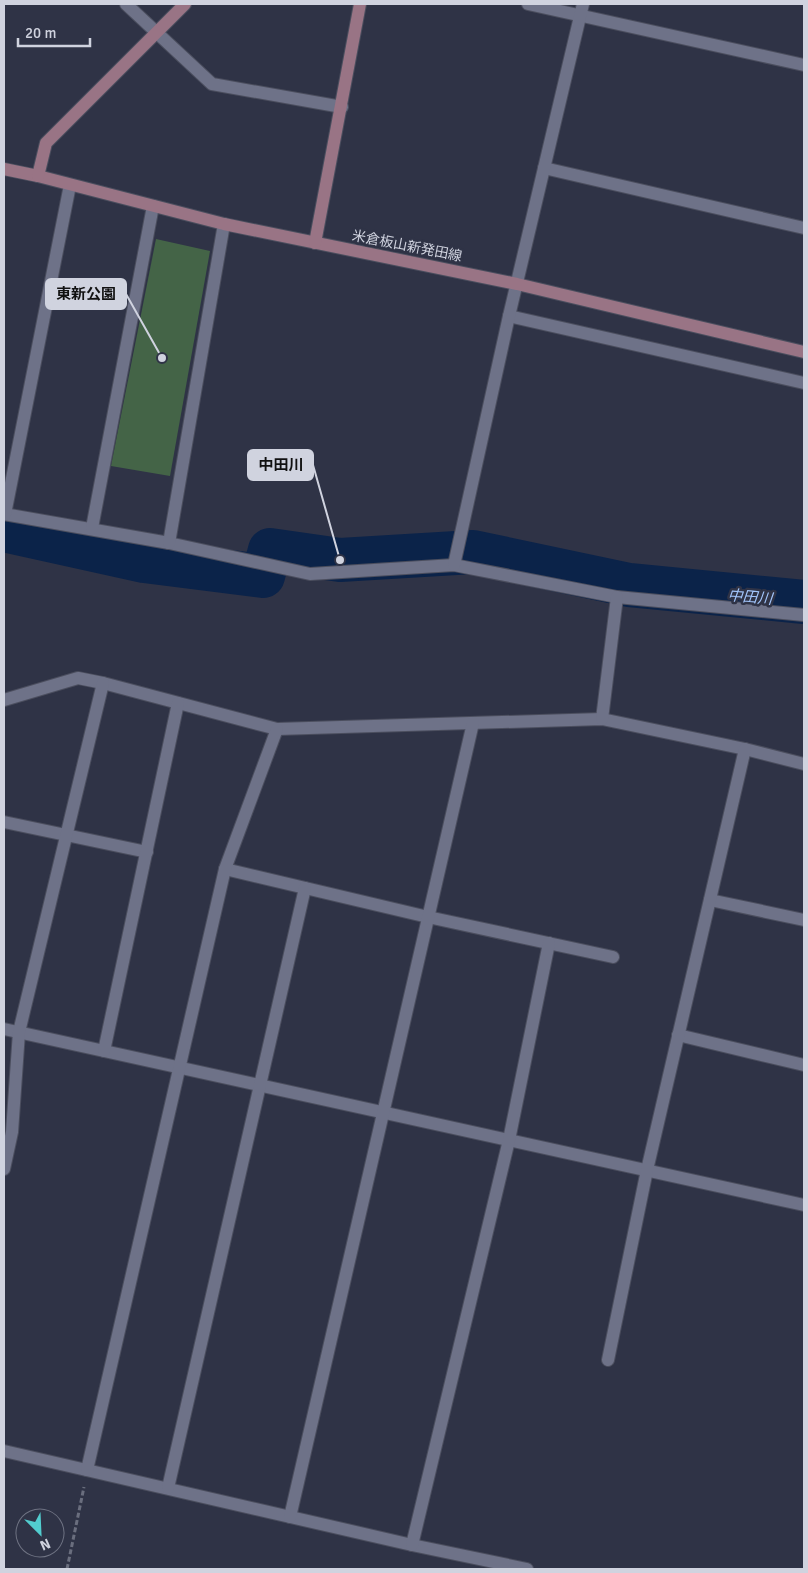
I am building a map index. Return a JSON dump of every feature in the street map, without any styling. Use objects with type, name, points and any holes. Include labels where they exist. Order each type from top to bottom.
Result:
[{"type":"main road","points":[[38,176],[46,143],[186,4]]},
{"type":"main road","points":[[315,244],[360,4]]},
{"type":"main road","name":"米倉板山新発田線","points":[[4,169],[224,224],[517,284],[804,352]]},
{"type":"street","points":[[126,4],[156,34],[212,84],[342,107]]},
{"type":"street","points":[[528,4],[581,9],[804,65]]},
{"type":"street","points":[[454,565],[509,316],[581,9]]},
{"type":"street","points":[[544,168],[804,228]]},
{"type":"street","points":[[70,185],[4,514],[169,543],[310,574],[454,565],[617,597],[804,616]]},
{"type":"street","points":[[92,528],[153,206]]},
{"type":"street","points":[[169,543],[224,224]]},
{"type":"street","points":[[509,316],[804,383]]},
{"type":"street","points":[[602,719],[617,597]]},
{"type":"street","points":[[4,700],[78,678],[278,729],[602,719],[745,749],[804,764]]},
{"type":"street","points":[[4,1169],[19,1032],[103,683]]},
{"type":"street","points":[[104,1051],[178,703]]},
{"type":"street","points":[[290,1517],[473,723]]},
{"type":"street","points":[[87,1470],[224,869],[278,729]]},
{"type":"street","points":[[608,1360],[647,1170],[745,749]]},
{"type":"street","points":[[4,822],[147,852]]},
{"type":"street","points":[[224,869],[428,917],[613,957]]},
{"type":"street","points":[[168,1488],[305,888]]},
{"type":"street","points":[[710,900],[804,920]]},
{"type":"street","points":[[412,1545],[509,1140],[550,943]]},
{"type":"street","points":[[4,1029],[804,1205]]},
{"type":"street","points":[[678,1035],[804,1065]]},
{"type":"street","points":[[4,1450],[412,1545],[527,1569]]},
{"type":"path","points":[[67,1569],[87,1470]]},
{"type":"green space","points":[[156,239],[210,251],[170,476],[111,466]]},
{"type":"waterway","name":"中田川","points":[[4,530],[144,561],[263,576],[270,550],[340,560],[473,552],[629,585],[804,602]]},
{"type":"place","name":"東新公園","points":[[162,358]]},
{"type":"place","name":"中田川","points":[[340,560]]}]
